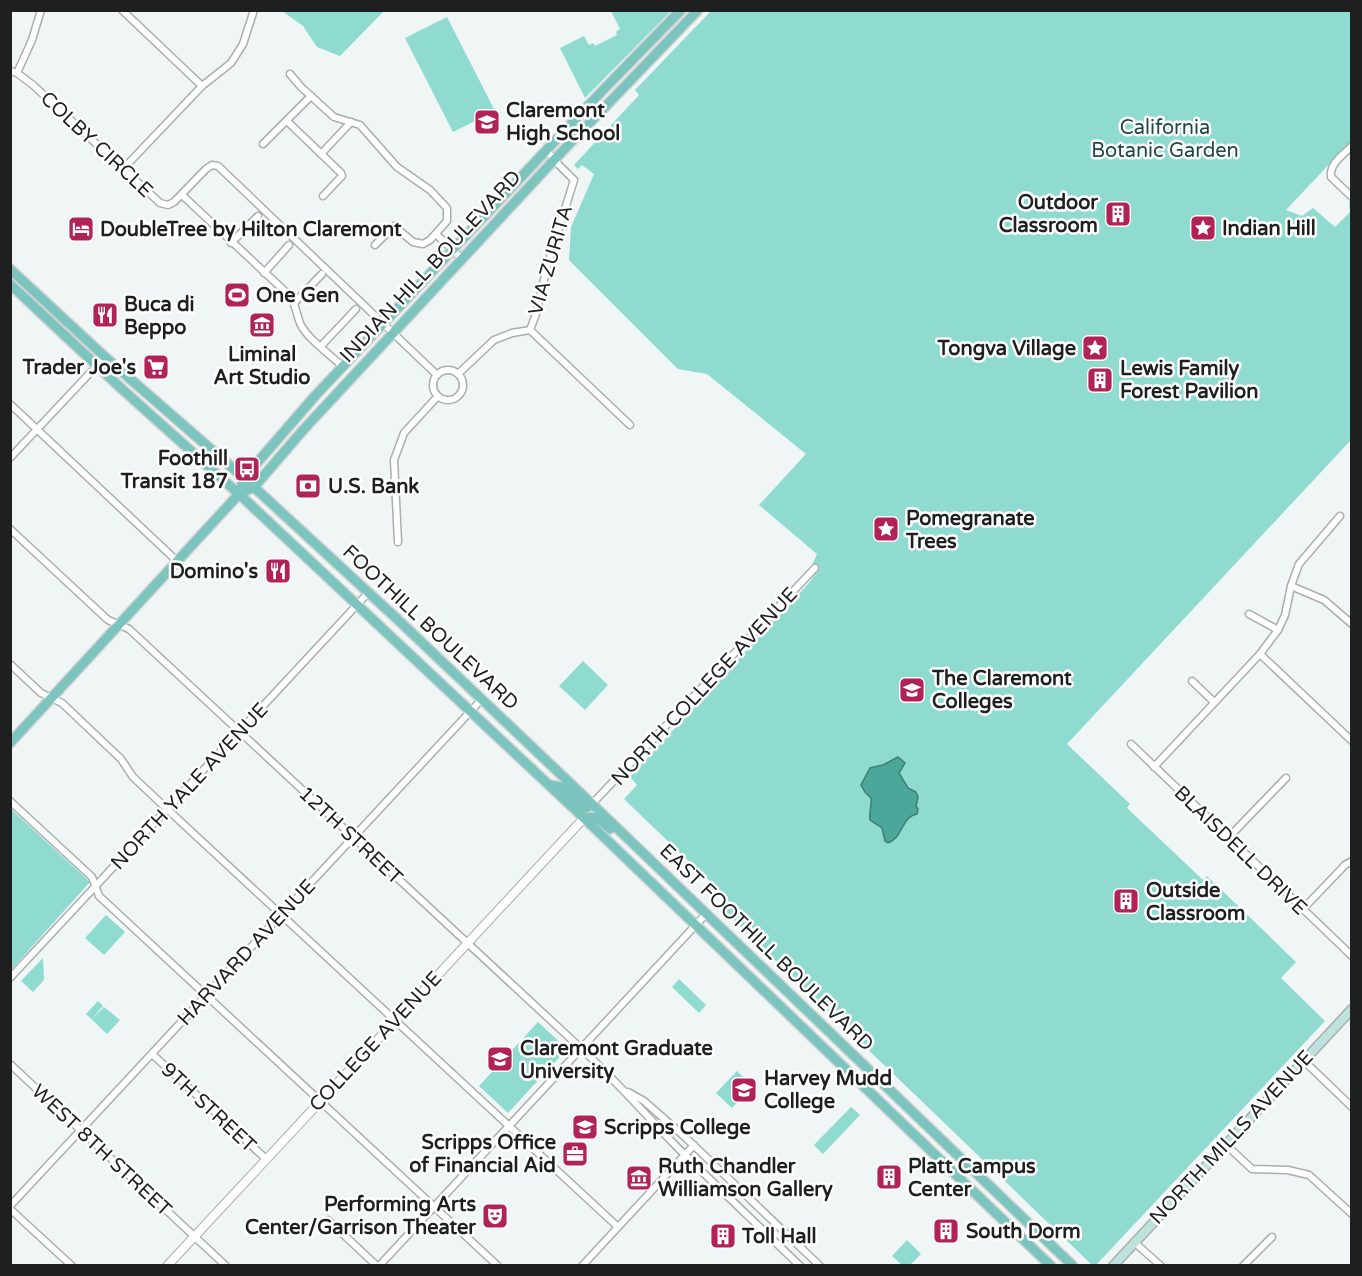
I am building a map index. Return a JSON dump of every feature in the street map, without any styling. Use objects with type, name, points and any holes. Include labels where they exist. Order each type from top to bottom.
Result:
[{"type":"main road","name":"INDIAN HILL BOULEVARD","points":[[239,494],[244,478],[301,412],[681,10]]},
{"type":"main road","name":"INDIAN HILL BOULEVARD","points":[[10,743],[239,494],[254,487],[304,429],[554,160],[698,10]]},
{"type":"main road","points":[[10,269],[105,357]]},
{"type":"main road","points":[[10,284],[97,365]]},
{"type":"main road","name":"FOOTHILL BOULEVARD","points":[[105,357],[254,487],[592,804]]},
{"type":"main road","name":"FOOTHILL BOULEVARD","points":[[97,365],[239,494],[584,818]]},
{"type":"main road","points":[[549,785],[562,787],[586,808],[592,804]]},
{"type":"main road","name":"EAST FOOTHILL BOULEVARD","points":[[592,804],[1073,1266]]},
{"type":"main road","points":[[584,818],[596,817],[616,834],[630,840]]},
{"type":"main road","name":"EAST FOOTHILL BOULEVARD","points":[[584,818],[1051,1266]]},
{"type":"main road","name":"NORTH MILLS AVENUE","points":[[1113,1266],[1352,1009]]},
{"type":"street","points":[[14,72],[32,40],[41,10]]},
{"type":"street","points":[[122,10],[202,86]]},
{"type":"street","points":[[123,168],[202,86],[231,63],[243,44],[254,10]]},
{"type":"street","name":"COLBY CIRCLE","points":[[14,72],[36,88],[160,203],[168,206],[182,195],[206,169],[212,165],[218,166],[437,375]]},
{"type":"street","points":[[290,74],[334,117],[360,125],[398,167],[429,190],[447,208],[447,221],[423,244],[418,244],[394,226],[375,245]]},
{"type":"street","points":[[263,144],[311,96]]},
{"type":"street","points":[[287,121],[341,173],[342,176],[322,196]]},
{"type":"street","points":[[321,154],[351,122]]},
{"type":"street","points":[[1352,146],[1331,167],[1329,173],[1352,197]]},
{"type":"street","name":"VIA ZURITA","points":[[458,374],[494,340],[512,333],[530,330],[574,180],[547,150]]},
{"type":"street","points":[[182,195],[294,303],[300,323],[307,333],[343,367]]},
{"type":"street","points":[[231,243],[258,216]]},
{"type":"street","points":[[436,234],[462,259]]},
{"type":"street","points":[[264,273],[290,245]]},
{"type":"street","points":[[294,303],[322,274]]},
{"type":"street","points":[[321,346],[356,309]]},
{"type":"street","points":[[530,330],[630,425]]},
{"type":"street","points":[[10,458],[105,357]]},
{"type":"street","points":[[447,370],[458,374],[463,385],[459,396],[449,400],[438,396],[433,386],[437,375],[447,370]]},
{"type":"street","points":[[398,542],[394,460],[404,433],[438,396]]},
{"type":"street","points":[[10,404],[178,562]]},
{"type":"street","points":[[1154,766],[1260,654],[1278,630],[1285,615],[1290,586],[1299,564],[1340,516]]},
{"type":"street","name":"12TH STREET","points":[[10,529],[108,620],[129,629],[623,1088]]},
{"type":"street","name":"NORTH COLLEGE AVENUE","points":[[592,804],[815,568]]},
{"type":"street","points":[[1290,586],[1324,600],[1352,624]]},
{"type":"street","name":"NORTH YALE AVENUE","points":[[10,978],[368,593]]},
{"type":"street","points":[[1249,614],[1278,630]]},
{"type":"street","points":[[1260,654],[1352,741]]},
{"type":"street","points":[[10,664],[41,693],[62,703],[121,759],[133,777],[618,1227]]},
{"type":"street","points":[[1192,681],[1214,702]]},
{"type":"street","name":"HARVARD AVENUE","points":[[10,1207],[482,699]]},
{"type":"street","name":"BLAISDELL DRIVE","points":[[1131,744],[1352,956]]},
{"type":"street","points":[[1228,838],[1286,778]]},
{"type":"street","points":[[10,801],[92,877],[99,896],[498,1266]]},
{"type":"street","name":"COLLEGE AVENUE","points":[[167,1266],[584,818]]},
{"type":"street","points":[[1303,909],[1345,865],[1352,861]]},
{"type":"street","points":[[328,1220],[378,1266],[706,914]]},
{"type":"street","name":"9TH STREET","points":[[152,1054],[266,1159]]},
{"type":"street","points":[[1303,1060],[1352,1107]]},
{"type":"street","name":"WEST 8TH STREET","points":[[10,1064],[226,1266]]},
{"type":"street","points":[[623,1088],[644,1101],[694,1145],[820,1266]]},
{"type":"street","points":[[623,1088],[638,1107],[685,1155],[800,1266]]},
{"type":"street","points":[[1225,1144],[1252,1169],[1288,1170],[1309,1175],[1352,1214]]},
{"type":"street","points":[[582,1266],[694,1145]]},
{"type":"street","points":[[10,1207],[72,1266]]},
{"type":"street","points":[[1243,1266],[1272,1237]]},
{"type":"street","points":[[1134,1242],[1161,1266]]},
{"type":"green space","points":[[282,11],[384,11],[340,56],[317,47],[303,26]]},
{"type":"green space","points":[[611,11],[671,11],[585,98],[560,48],[584,36],[589,45],[593,43],[595,46],[617,35],[616,32],[620,29]]},
{"type":"green space","name":"California Botanic Garden","points":[[711,11],[1351,11],[1351,141],[1286,210],[1302,216],[1313,208],[1335,227],[1350,212],[1349,202],[1351,203],[1351,440],[1067,744],[1130,804],[1127,808],[1203,880],[1207,876],[1296,962],[1281,978],[1325,1021],[1096,1265],[1091,1264],[727,914],[725,905],[727,898],[624,799],[637,785],[630,777],[818,571],[812,565],[817,554],[759,505],[806,454],[707,374],[678,369],[569,260],[571,227],[594,174],[582,165],[578,169],[574,165],[639,95],[635,90]]},
{"type":"green space","points":[[447,17],[495,111],[453,132],[405,38]]},
{"type":"green space","points":[[583,661],[608,685],[585,710],[559,686]]},
{"type":"green space","points":[[10,808],[90,882],[11,970],[10,970]]},
{"type":"green space","points":[[106,915],[125,932],[104,955],[85,938]]},
{"type":"green space","points":[[43,958],[44,980],[33,992],[21,981]]},
{"type":"green space","points":[[679,979],[706,1005],[699,1013],[672,987]]},
{"type":"green space","points":[[98,1001],[103,1006],[92,1019],[104,1007],[120,1020],[107,1034],[86,1014]]},
{"type":"green space","points":[[538,1022],[567,1049],[508,1113],[479,1086]]},
{"type":"green space","points":[[737,1071],[752,1086],[732,1108],[716,1093]]},
{"type":"green space","points":[[851,1107],[860,1115],[823,1154],[814,1145]]},
{"type":"green space","points":[[907,1240],[921,1254],[910,1265],[902,1265],[892,1256]]},
{"type":"shaded area","points":[[898,757],[905,763],[899,773],[908,788],[916,792],[918,809],[917,814],[908,819],[897,837],[888,843],[885,841],[882,828],[870,820],[871,798],[861,785],[870,768],[883,765]]},
{"type":"place","name":"Claremont High School","points":[[487,122]]},
{"type":"place","name":"Outdoor Classroom","points":[[1118,214]]},
{"type":"place","name":"Indian Hill","points":[[1203,228]]},
{"type":"place","name":"DoubleTree by Hilton Claremont","points":[[81,229]]},
{"type":"place","name":"One Gen","points":[[237,295]]},
{"type":"place","name":"Buca di Beppo","points":[[105,315]]},
{"type":"place","name":"Liminal Art Studio","points":[[262,325]]},
{"type":"place","name":"Tongva Village","points":[[1095,348]]},
{"type":"place","name":"Trader Joe's","points":[[156,367]]},
{"type":"place","name":"Lewis Family Forest Pavilion","points":[[1100,380]]},
{"type":"place","name":"Foothill Transit 187","points":[[247,469]]},
{"type":"place","name":"U.S. Bank","points":[[308,486]]},
{"type":"place","name":"Pomegranate Trees","points":[[886,529]]},
{"type":"place","name":"Domino's","points":[[278,571]]},
{"type":"place","name":"The Claremont Colleges","points":[[912,690]]},
{"type":"place","name":"Outside Classroom","points":[[1126,901]]},
{"type":"place","name":"Claremont Graduate University","points":[[500,1059]]},
{"type":"place","name":"Harvey Mudd College","points":[[744,1090]]},
{"type":"place","name":"Scripps College","points":[[585,1127]]},
{"type":"place","name":"Scripps Office of Financial Aid","points":[[575,1154]]},
{"type":"place","name":"Platt Campus Center","points":[[889,1177]]},
{"type":"place","name":"Ruth Chandler Williamson Gallery","points":[[639,1178]]},
{"type":"place","name":"Performing Arts Center/Garrison Theater","points":[[495,1216]]},
{"type":"place","name":"South Dorm","points":[[946,1231]]},
{"type":"place","name":"Toll Hall","points":[[723,1236]]}]
